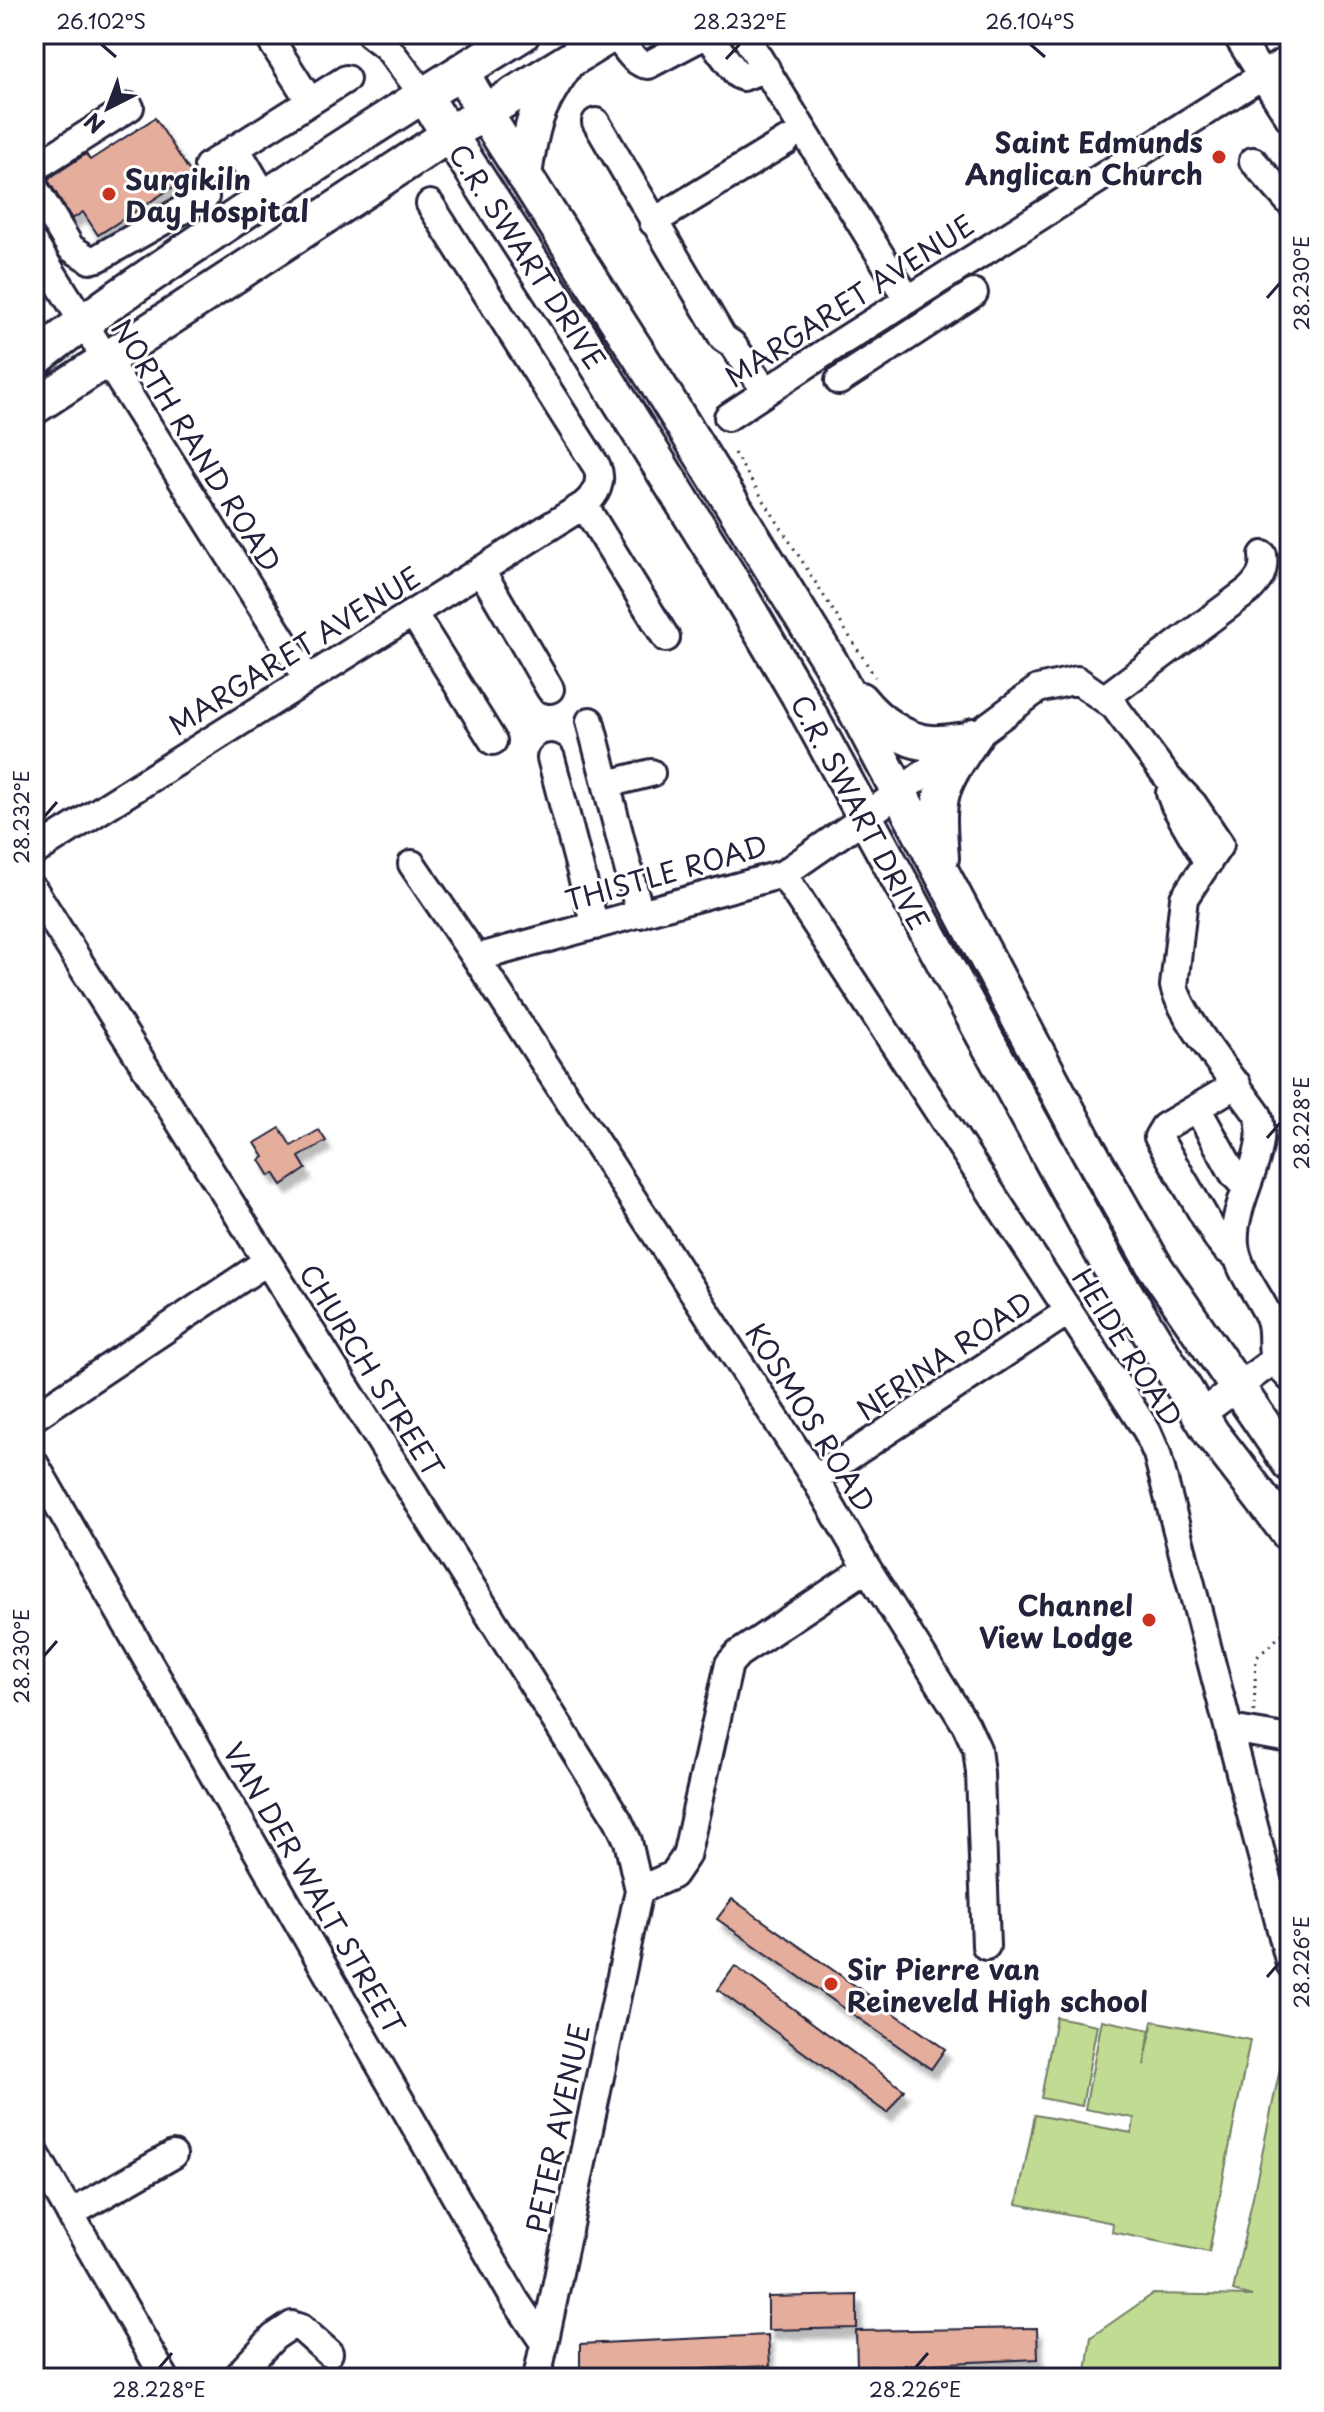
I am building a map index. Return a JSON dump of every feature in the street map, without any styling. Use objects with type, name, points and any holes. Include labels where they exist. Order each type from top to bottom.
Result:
[{"type":"main road","points":[[34,360],[82,321],[273,192],[522,34]]},
{"type":"main road","points":[[34,407],[484,112],[614,34]]},
{"type":"main road","points":[[524,175],[534,118],[543,98],[568,61]]},
{"type":"main road","name":"C.R. SWART DRIVE","points":[[461,71],[830,662],[1088,1149],[1148,1254],[1290,1464]]},
{"type":"main road","name":"C.R. SWART DRIVE","points":[[423,94],[728,575],[798,694],[1116,1278],[1200,1415],[1290,1535]]},
{"type":"main road","points":[[830,662],[868,710],[889,727],[928,743],[972,738]]},
{"type":"main road","points":[[943,874],[939,801],[948,775],[972,738]]},
{"type":"street","points":[[267,34],[309,100]]},
{"type":"street","points":[[370,34],[387,47],[423,94]]},
{"type":"street","points":[[614,34],[643,65],[707,34],[738,75],[743,77],[766,68]]},
{"type":"street","points":[[744,34],[908,300]]},
{"type":"street","points":[[1236,34],[1290,119]]},
{"type":"street","name":"MARGARET AVENUE","points":[[728,417],[1290,58]]},
{"type":"street","points":[[208,166],[346,79]]},
{"type":"street","points":[[34,173],[39,165],[130,107]]},
{"type":"street","points":[[596,122],[723,338],[722,350],[759,396]]},
{"type":"street","points":[[653,222],[786,141]]},
{"type":"street","points":[[242,144],[273,192]]},
{"type":"street","points":[[1253,161],[1290,203]]},
{"type":"street","points":[[34,187],[71,248],[90,260],[205,197]]},
{"type":"street","points":[[430,204],[597,467],[600,481],[586,503],[666,638]]},
{"type":"street","name":"NORTH RAND ROAD","points":[[34,244],[307,679]]},
{"type":"street","points":[[838,344],[846,377],[974,293]]},
{"type":"street","name":"MARGARET AVENUE","points":[[34,852],[586,503]]},
{"type":"street","points":[[1200,1415],[1236,1387],[1282,1369],[1272,1327],[1237,1256],[1236,1229],[1245,1187],[1261,1144],[1262,1127],[1258,1115],[1190,1018],[1174,986],[1184,898],[1220,847],[1219,841],[1193,804],[1168,778],[1105,698],[1249,590],[1259,579],[1264,566],[1263,555]]},
{"type":"street","points":[[481,570],[550,689]]},
{"type":"street","points":[[413,613],[493,741]]},
{"type":"street","name":"THISTLE ROAD","points":[[476,958],[783,874],[1038,689],[1077,680],[1105,698]]},
{"type":"street","points":[[590,721],[640,914]]},
{"type":"street","points":[[551,758],[595,926]]},
{"type":"street","points":[[607,784],[651,773]]},
{"type":"street","name":"KOSMOS ROAD","points":[[412,864],[815,1479],[966,1725],[977,1749],[980,1773],[986,1946]]},
{"type":"street","name":"HEIDE ROAD","points":[[783,874],[1147,1431],[1157,1454],[1242,1730],[1290,1964]]},
{"type":"street","name":"CHURCH STREET","points":[[35,895],[618,1820],[628,1841],[639,1890]]},
{"type":"street","points":[[1237,1084],[1164,1127],[1158,1137],[1217,1238],[1237,1256]]},
{"type":"street","points":[[1197,1108],[1233,1173],[1245,1187]]},
{"type":"street","points":[[34,1417],[266,1262]]},
{"type":"street","name":"NERINA ROAD","points":[[815,1479],[1069,1311]]},
{"type":"street","name":"VAN DER WALT STREET","points":[[34,1463],[507,2287],[544,2343]]},
{"type":"street","points":[[639,1890],[673,1875],[686,1856],[729,1664],[738,1654],[867,1568]]},
{"type":"street","points":[[1242,1730],[1290,1739]]},
{"type":"street","name":"PETER AVENUE","points":[[537,2378],[639,1890]]},
{"type":"street","points":[[34,2151],[165,2378]]},
{"type":"street","points":[[70,2214],[173,2155]]},
{"type":"street","points":[[235,2378],[274,2337],[292,2325],[301,2328],[329,2353]]},
{"type":"path","points":[[1242,1730],[1256,1658],[1290,1627]]},
{"type":"green space","points":[[1056,2017],[1097,2025],[1082,2106],[1041,2098]]},
{"type":"green space","points":[[1102,2020],[1150,2030],[1144,2066],[1153,2021],[1250,2040],[1209,2252],[1112,2232],[1113,2223],[1017,2204],[1035,2115],[1132,2133],[1134,2118],[1085,2109]]},
{"type":"green space","points":[[1285,2045],[1290,2046],[1290,2303],[1280,2302],[1290,2314],[1290,2378],[1085,2378],[1091,2337],[1153,2294],[1252,2296],[1233,2291]]},
{"type":"building","name":"Surgikiln Day Hospital","points":[[155,118],[192,175],[98,235],[83,212],[72,219],[48,180],[86,154],[90,160]]},
{"type":"building","points":[[280,1128],[291,1146],[319,1130],[326,1141],[299,1157],[306,1169],[282,1185],[274,1173],[270,1176],[260,1160],[264,1157],[255,1143]]},
{"type":"building","name":"Sir Pierre van Reineveld High school","points":[[732,1899],[945,2049],[931,2069],[717,1919]]},
{"type":"building","points":[[735,1966],[904,2090],[887,2113],[718,1990]]},
{"type":"building","points":[[857,2295],[857,2328],[768,2330],[768,2297]]},
{"type":"building","points":[[1037,2328],[1038,2359],[857,2367],[856,2331]]},
{"type":"building","points":[[768,2335],[770,2366],[580,2374],[580,2344]]},
{"type":"place","name":"Saint Edmunds Anglican Church","points":[[1219,157]]},
{"type":"place","name":"Surgikiln Day Hospital","points":[[109,194]]},
{"type":"place","name":"Channel View Lodge","points":[[1149,1620]]},
{"type":"place","name":"Sir Pierre van Reineveld High school","points":[[831,1984]]}]
